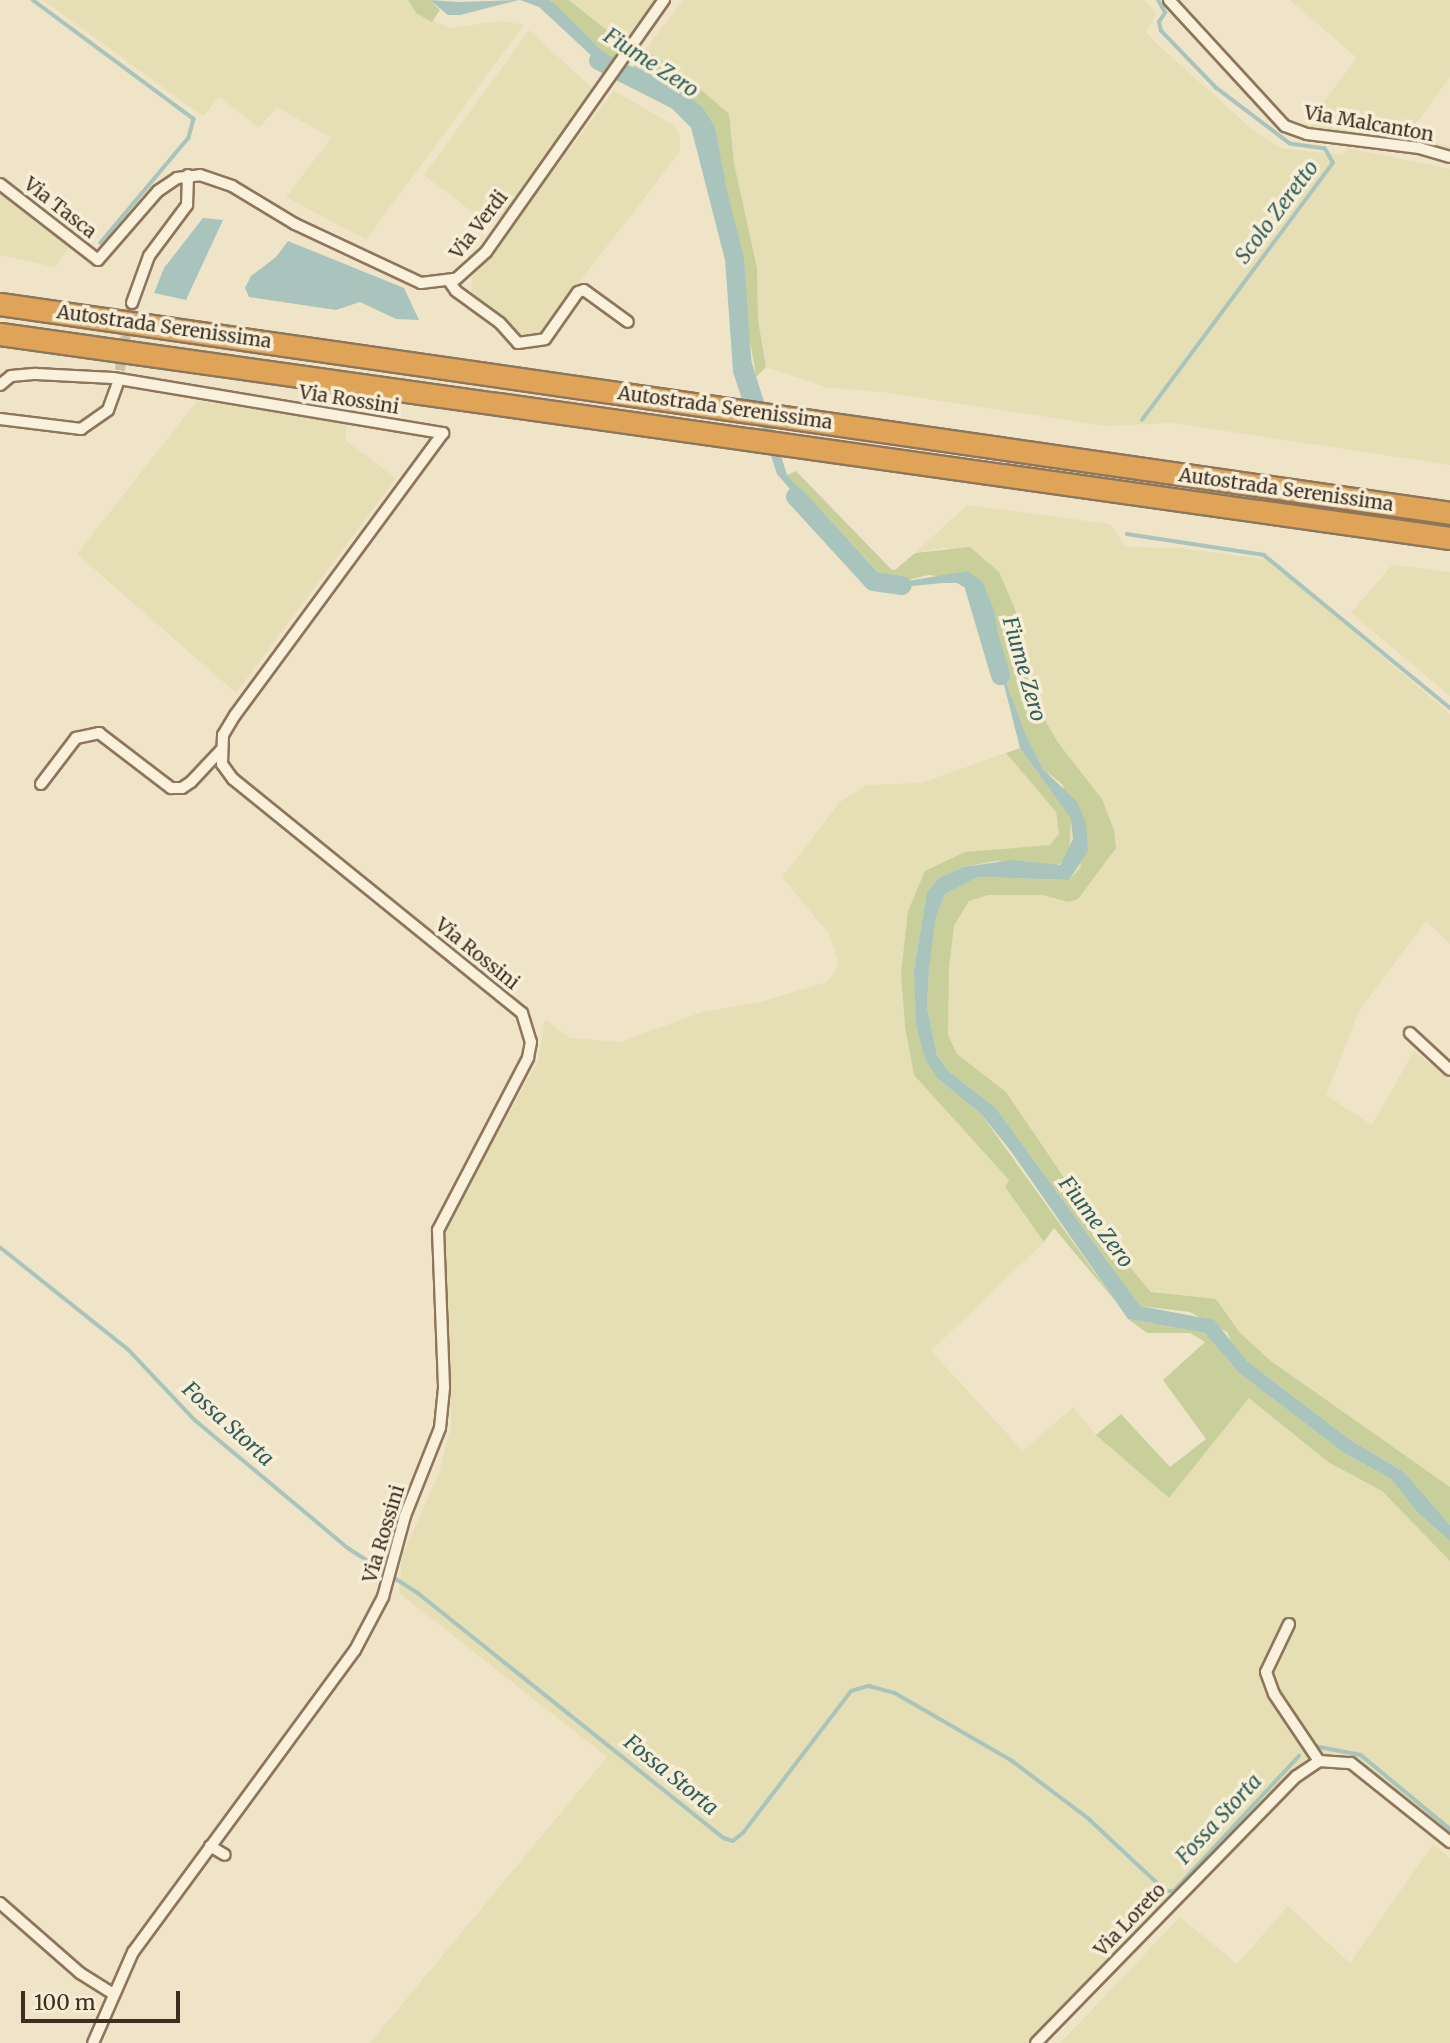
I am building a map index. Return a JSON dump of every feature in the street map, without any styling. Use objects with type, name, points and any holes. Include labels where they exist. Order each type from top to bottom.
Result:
[{"type":"highway","name":"Autostrada Serenissima","points":[[0,304],[1450,513]]},
{"type":"highway","name":"Autostrada Serenissima","points":[[0,334],[792,448],[1450,538]]},
{"type":"street","name":"Via Verdi","points":[[188,175],[232,186],[295,224],[421,283],[449,281],[486,251],[664,0]]},
{"type":"street","name":"Via Malcanton","points":[[1169,0],[1285,126],[1307,134],[1419,148],[1450,157]]},
{"type":"street","points":[[132,303],[149,256],[187,205],[188,175]]},
{"type":"street","name":"Via Tasca","points":[[0,184],[98,260],[158,191],[188,175]]},
{"type":"street","points":[[449,281],[456,291],[500,323],[518,343],[545,339],[578,292],[584,290],[628,322]]},
{"type":"street","name":"Via Rossini","points":[[0,385],[11,376],[36,373],[113,378],[443,433],[235,715],[221,750],[222,764],[233,779],[522,1013],[528,1027],[528,1058],[438,1230],[444,1388],[440,1428],[388,1574],[355,1650],[133,1951],[112,1993],[93,2043]]},
{"type":"street","points":[[0,419],[81,429],[108,410],[117,385]]},
{"type":"street","points":[[41,784],[76,738],[99,733],[171,788],[191,782],[221,750]]},
{"type":"street","points":[[1410,1033],[1450,1069]]},
{"type":"street","points":[[1289,1624],[1266,1672],[1274,1694],[1319,1761],[1351,1763],[1450,1842]]},
{"type":"street","name":"Via Loreto","points":[[1037,2043],[1297,1776],[1319,1761]]},
{"type":"street","points":[[210,1846],[225,1856]]},
{"type":"street","points":[[0,1903],[80,1973],[112,1993]]},
{"type":"shaded area","points":[[43,0],[408,0],[416,13],[450,28],[502,21],[524,25],[366,240],[286,197],[331,138],[277,107],[259,128],[219,97],[204,115],[195,111]]},
{"type":"shaded area","points":[[569,0],[663,0],[631,43],[614,36]]},
{"type":"shaded area","points":[[683,0],[1145,0],[1156,13],[1146,32],[1157,44],[1253,130],[1281,148],[1342,155],[1348,148],[1450,169],[1450,465],[1172,423],[1106,426],[882,392],[829,388],[766,367],[758,320],[757,268],[734,163],[729,114],[682,73],[645,50]]},
{"type":"shaded area","points":[[1290,0],[1450,0],[1450,77],[1407,136],[1450,147],[1450,158],[1303,128],[1357,58]]},
{"type":"shaded area","points":[[529,30],[594,90],[501,218],[484,221],[424,175]]},
{"type":"shaded area","points":[[614,91],[674,125],[680,134],[680,152],[539,334],[524,336],[471,292],[472,277]]},
{"type":"shaded area","points":[[0,190],[69,247],[55,267],[0,255]]},
{"type":"shaded area","points":[[197,401],[347,422],[345,440],[396,478],[236,693],[77,554]]},
{"type":"shaded area","points":[[967,505],[1110,524],[1126,547],[1180,548],[1269,560],[1450,714],[1450,944],[1426,921],[1359,1011],[1326,1095],[1372,1125],[1414,1051],[1450,1080],[1450,1487],[1271,1361],[1240,1333],[1216,1300],[1152,1292],[1101,1232],[1006,1092],[957,1054],[948,1035],[949,968],[954,926],[969,901],[989,895],[1042,895],[1069,902],[1059,744],[1032,699],[1024,660],[948,547],[915,553]]},
{"type":"shaded area","points":[[1392,565],[1450,572],[1450,696],[1351,613]]},
{"type":"shaded area","points":[[1006,753],[1056,812],[1059,834],[1050,845],[1036,848],[965,852],[901,974],[905,1027],[914,1075],[1009,1180],[1005,1187],[1044,1242],[931,1351],[1023,1451],[1073,1407],[1096,1435],[1168,1497],[1249,1398],[1328,1462],[1382,1491],[1450,1561],[1450,1838],[1358,1766],[1309,1765],[1038,2043],[370,2043],[607,1757],[399,1593],[402,1556],[439,1473],[451,1426],[450,1373],[436,1280],[443,1231],[538,1061],[545,1019],[570,1038],[620,1042],[702,1012],[757,1003],[824,983],[834,974],[838,962],[829,934],[782,877],[840,802],[867,785],[921,783]]},
{"type":"shaded area","points":[[1433,1844],[1450,1858],[1450,2043],[1060,2043],[1180,1917],[1237,1964],[1288,1906],[1350,1963]]},
{"type":"green space","points":[[408,0],[430,0],[440,10],[432,22],[416,13]]},
{"type":"green space","points":[[549,0],[569,0],[614,36],[631,43],[613,62]]},
{"type":"green space","points":[[645,50],[682,73],[729,114],[734,163],[757,268],[758,320],[766,367],[756,377],[715,127],[703,107],[678,89],[634,66]]},
{"type":"green space","points":[[796,471],[891,569],[895,570],[915,553],[970,547],[999,572],[1015,609],[1032,699],[1059,744],[1102,799],[1114,830],[1116,848],[1078,899],[1069,902],[1042,895],[989,895],[969,901],[954,926],[949,968],[948,1035],[957,1054],[1006,1092],[1101,1232],[1151,1292],[1216,1299],[1240,1333],[1271,1361],[1450,1487],[1450,1525],[1404,1472],[1349,1439],[1247,1361],[1236,1352],[1227,1332],[1190,1312],[1140,1306],[995,1107],[947,1070],[937,1055],[927,1007],[936,917],[945,894],[978,877],[1069,880],[1081,867],[1063,785],[1043,769],[1027,737],[1007,685],[994,609],[983,583],[929,575],[890,584],[787,475]]},
{"type":"green space","points":[[1020,748],[1071,819],[1069,856],[1054,868],[996,861],[963,867],[939,878],[927,892],[914,969],[938,1079],[981,1114],[1116,1302],[1054,1228],[1044,1242],[1005,1187],[1009,1180],[914,1075],[905,1027],[901,974],[908,911],[925,871],[965,852],[1050,845],[1059,834],[1056,812],[1006,753]]},
{"type":"green space","points":[[1128,1319],[1205,1333],[1239,1373],[1344,1453],[1391,1479],[1418,1513],[1450,1541],[1450,1561],[1382,1491],[1328,1462],[1249,1398],[1169,1498],[1096,1435],[1121,1414],[1170,1467],[1206,1439],[1163,1380],[1205,1342],[1190,1333],[1147,1333]]},
{"type":"water","points":[[430,0],[519,0],[460,15],[448,15]]},
{"type":"water","points":[[520,0],[549,0],[613,62],[607,70],[539,7]]},
{"type":"water","points":[[634,66],[678,89],[703,107],[715,127],[745,290],[750,357],[787,475],[889,584],[968,571],[983,583],[994,609],[1007,685],[1027,737],[1043,769],[1077,802],[1086,823],[1088,851],[1069,880],[978,877],[945,894],[936,917],[927,1007],[937,1055],[947,1070],[995,1107],[1140,1306],[1214,1320],[1247,1361],[1349,1439],[1404,1472],[1450,1525],[1450,1541],[1418,1513],[1391,1479],[1344,1453],[1239,1373],[1205,1333],[1128,1319],[1010,1150],[981,1114],[938,1079],[925,1059],[916,1024],[914,969],[927,892],[939,878],[963,867],[1012,860],[1060,865],[1073,839],[1071,819],[1020,748],[986,614],[974,593],[957,583],[884,589],[851,559],[777,474],[744,373],[734,258],[714,180],[707,128],[685,102],[626,76]]},
{"type":"water","points":[[203,218],[223,220],[186,300],[154,293],[164,268]]},
{"type":"water","points":[[288,241],[404,288],[419,320],[396,319],[360,302],[336,310],[249,297],[245,288],[251,276],[276,257]]},
{"type":"waterway","points":[[33,0],[194,119],[189,138],[101,243]]},
{"type":"waterway","name":"Scolo Zeretto","points":[[1142,420],[1333,163],[1325,149],[1290,144],[1216,88],[1161,31],[1159,22],[1165,13],[1158,0]]},
{"type":"waterway","name":"Fiume Zero","points":[[598,60],[677,100],[699,122],[734,258],[742,370],[754,406]]},
{"type":"waterway","name":"Fiume Zero","points":[[795,496],[873,581],[902,585]]},
{"type":"waterway","name":"Scolo Zeretto","points":[[1127,534],[1264,555],[1450,708]]},
{"type":"waterway","name":"Fiume Zero","points":[[974,587],[1000,675]]},
{"type":"waterway","name":"Fossa Storta","points":[[0,1247],[128,1349],[195,1420],[348,1548],[418,1593],[724,1838],[733,1841],[743,1833],[851,1691],[869,1686],[895,1693],[1011,1760],[1088,1818],[1166,1891],[1174,1891],[1299,1756]]},
{"type":"waterway","name":"Fossa Storta","points":[[1314,1746],[1361,1755],[1450,1829]]},
{"type":"tunnel","points":[[117,385],[132,303]]}]
